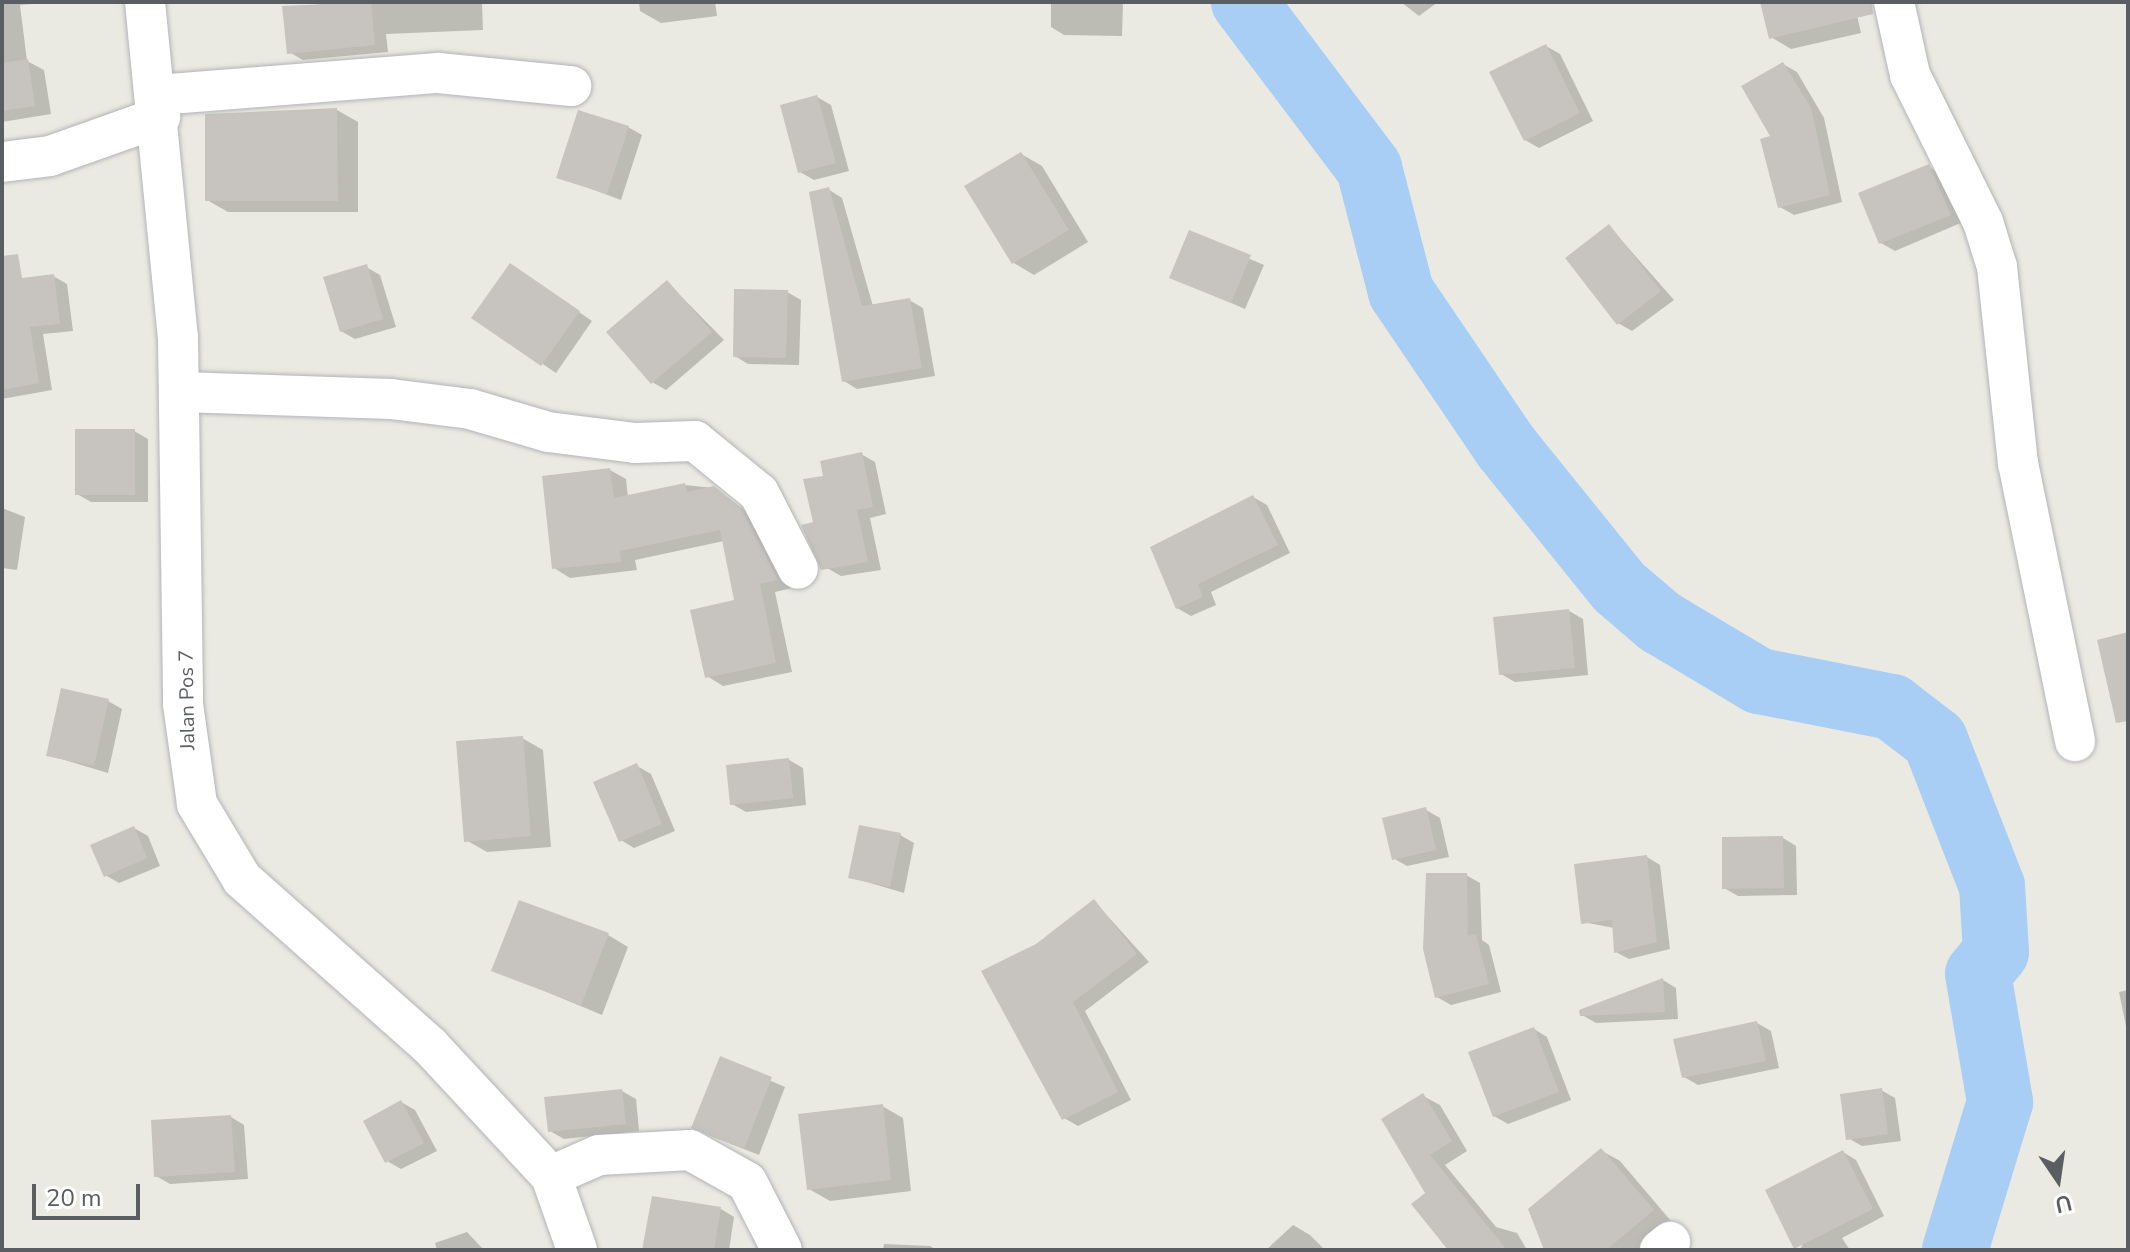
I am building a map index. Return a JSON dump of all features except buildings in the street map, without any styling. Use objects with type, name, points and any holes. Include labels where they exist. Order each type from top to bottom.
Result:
[{"type":"street","name":"Jalan Pos 7","points":[[145,2],[158,106],[181,392],[185,747],[211,835],[242,879],[430,1046],[551,1176],[577,1250]]},
{"type":"street","points":[[1894,2],[1910,75],[1983,222],[1997,267],[2018,463],[2075,741]]},
{"type":"street","points":[[2,162],[50,156],[158,106],[438,73],[571,86]]},
{"type":"street","points":[[181,392],[391,399],[470,409],[548,432],[635,443],[695,441],[759,493],[798,569]]},
{"type":"street","points":[[551,1176],[599,1155],[690,1150],[747,1182],[782,1250]]},
{"type":"waterway","points":[[1244,2],[1369,168],[1401,292],[1506,447],[1619,587],[1660,622],[1759,681],[1892,707],[1935,740],[1992,886],[1996,952],[1978,974],[2000,1102],[1955,1250]]}]
